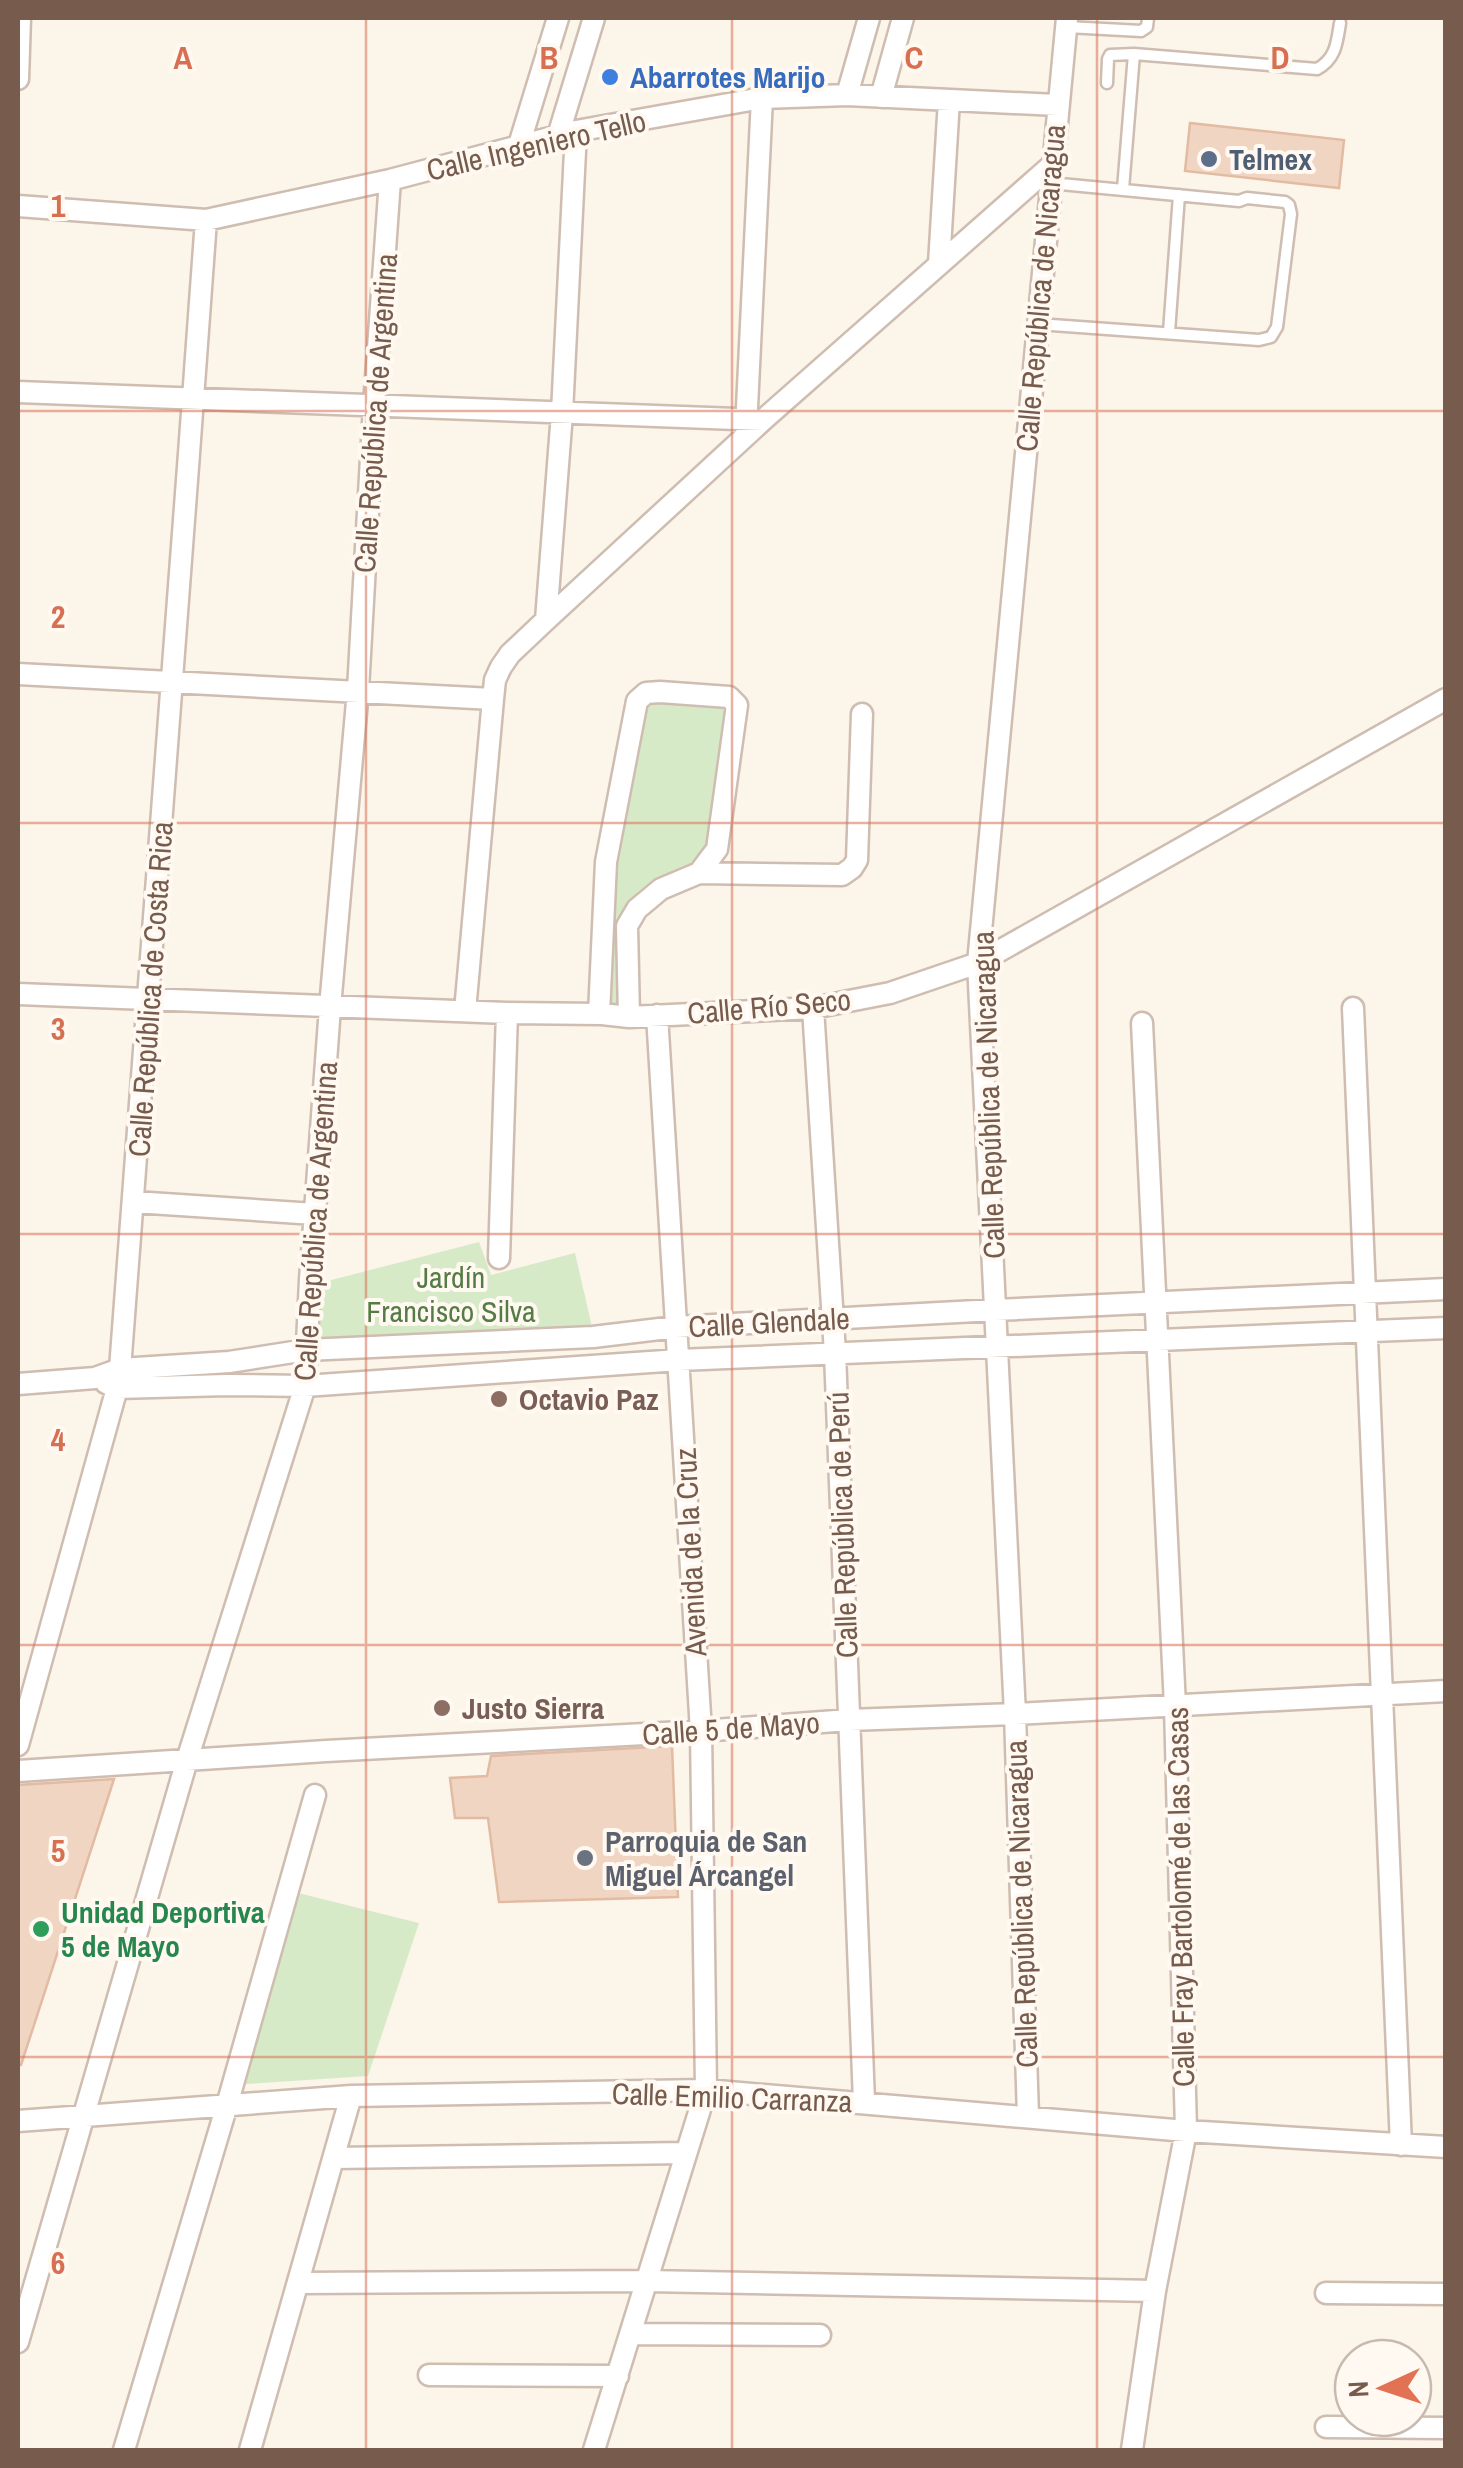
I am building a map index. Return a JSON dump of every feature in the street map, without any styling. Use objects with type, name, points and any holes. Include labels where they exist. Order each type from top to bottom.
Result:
[{"type":"street","points":[[18,79],[20,18]]},
{"type":"street","points":[[519,145],[558,18]]},
{"type":"street","points":[[546,620],[562,413],[567,134],[592,22],[569,18]]},
{"type":"street","points":[[847,95],[870,18]]},
{"type":"street","points":[[881,97],[903,18]]},
{"type":"street","name":"Calle República de Nicaragua","points":[[1028,2116],[1014,1714],[978,964],[1066,22]]},
{"type":"street","name":"Calle Ingeniero Tello","points":[[18,206],[206,220],[390,180],[567,134],[762,98],[847,95],[1057,105]]},
{"type":"street","points":[[752,425],[762,98]]},
{"type":"street","points":[[939,264],[949,100]]},
{"type":"street","points":[[465,1012],[493,699],[500,667],[752,425],[939,264],[1051,174]]},
{"type":"street","name":"Calle República de Argentina","points":[[18,2342],[188,1760],[305,1386],[330,1006],[358,690],[390,180]]},
{"type":"street","name":"Calle República de Costa Rica","points":[[18,1745],[119,1379],[206,220]]},
{"type":"street","points":[[18,392],[562,413],[752,425]]},
{"type":"street","points":[[18,674],[493,699]]},
{"type":"street","points":[[599,1014],[606,862],[637,701],[646,693],[728,697],[738,705],[717,849],[700,873]]},
{"type":"street","name":"Calle Río Seco","points":[[18,994],[629,1017],[813,1008],[890,994],[978,964],[1446,699]]},
{"type":"street","points":[[629,1017],[627,926],[637,909],[661,889],[700,873],[842,874],[852,868],[856,860],[862,714]]},
{"type":"street","points":[[605,924],[627,926]]},
{"type":"street","name":"Calle República de Perú","points":[[813,1008],[834,1318],[864,2102]]},
{"type":"street","points":[[1353,1008],[1401,2145]]},
{"type":"street","points":[[498,1258],[507,1013]]},
{"type":"street","name":"Avenida de la Cruz","points":[[594,2450],[706,2090],[701,1731],[657,1015]]},
{"type":"street","name":"Calle Fray Bartolomé de las Casas","points":[[1132,2450],[1155,2292],[1186,2131],[1175,1706],[1142,1023]]},
{"type":"street","points":[[134,1202],[315,1214]]},
{"type":"street","name":"Calle Glendale","points":[[119,1379],[306,1350],[593,1337],[676,1327],[834,1318],[1446,1289]]},
{"type":"street","name":"Calle Glendale","points":[[18,1384],[95,1378],[305,1386],[678,1360],[1446,1328]]},
{"type":"street","name":"Calle 5 de Mayo","points":[[18,1771],[849,1720],[1446,1691]]},
{"type":"street","points":[[124,2450],[315,1795]]},
{"type":"street","name":"Calle Emilio Carranza","points":[[18,2122],[351,2096],[706,2090],[1186,2131],[1446,2147]]},
{"type":"street","points":[[250,2450],[351,2096]]},
{"type":"street","points":[[334,2158],[686,2154]]},
{"type":"street","points":[[299,2283],[647,2281],[1155,2292]]},
{"type":"street","points":[[1326,2293],[1446,2294]]},
{"type":"street","points":[[630,2334],[820,2335]]},
{"type":"street","points":[[429,2375],[618,2376]]},
{"type":"street","points":[[1326,2427],[1446,2428]]},
{"type":"lane","points":[[1066,22],[1141,31],[1147,27],[1148,18]]},
{"type":"lane","points":[[1107,83],[1110,56],[1134,54],[1318,69],[1336,49],[1340,23]]},
{"type":"lane","points":[[1123,190],[1134,54]]},
{"type":"lane","points":[[1037,324],[1259,340],[1272,337],[1277,327],[1291,214],[1285,202],[1123,190],[1051,174]]},
{"type":"lane","points":[[1169,332],[1178,195]]},
{"type":"green space","points":[[660,692],[737,705],[717,849],[637,909],[621,1016],[602,1014],[606,862],[637,701]]},
{"type":"green space","name":"Jardín Francisco Silva","points":[[479,1242],[491,1275],[575,1253],[593,1331],[308,1346],[312,1285]]},
{"type":"green space","points":[[286,1890],[419,1923],[368,2076],[232,2085]]},
{"type":"building","points":[[1190,123],[1344,140],[1339,188],[1185,171]]},
{"type":"building","name":"Parroquia de San Miguel Árcangel","points":[[672,1746],[678,1897],[499,1902],[488,1818],[455,1818],[450,1778],[487,1776],[491,1756]]},
{"type":"building","name":"Unidad Deportiva 5 de Mayo","points":[[114,1779],[21,2065],[18,2065],[18,1785]]},
{"type":"place","name":"Abarrotes Marijo","points":[[610,77]]},
{"type":"place","name":"Telmex","points":[[1209,159]]},
{"type":"place","name":"Octavio Paz","points":[[499,1399]]},
{"type":"place","name":"Justo Sierra","points":[[442,1708]]},
{"type":"place","name":"Parroquia de San Miguel Árcangel","points":[[585,1858]]},
{"type":"place","name":"Unidad Deportiva 5 de Mayo","points":[[41,1929]]}]
